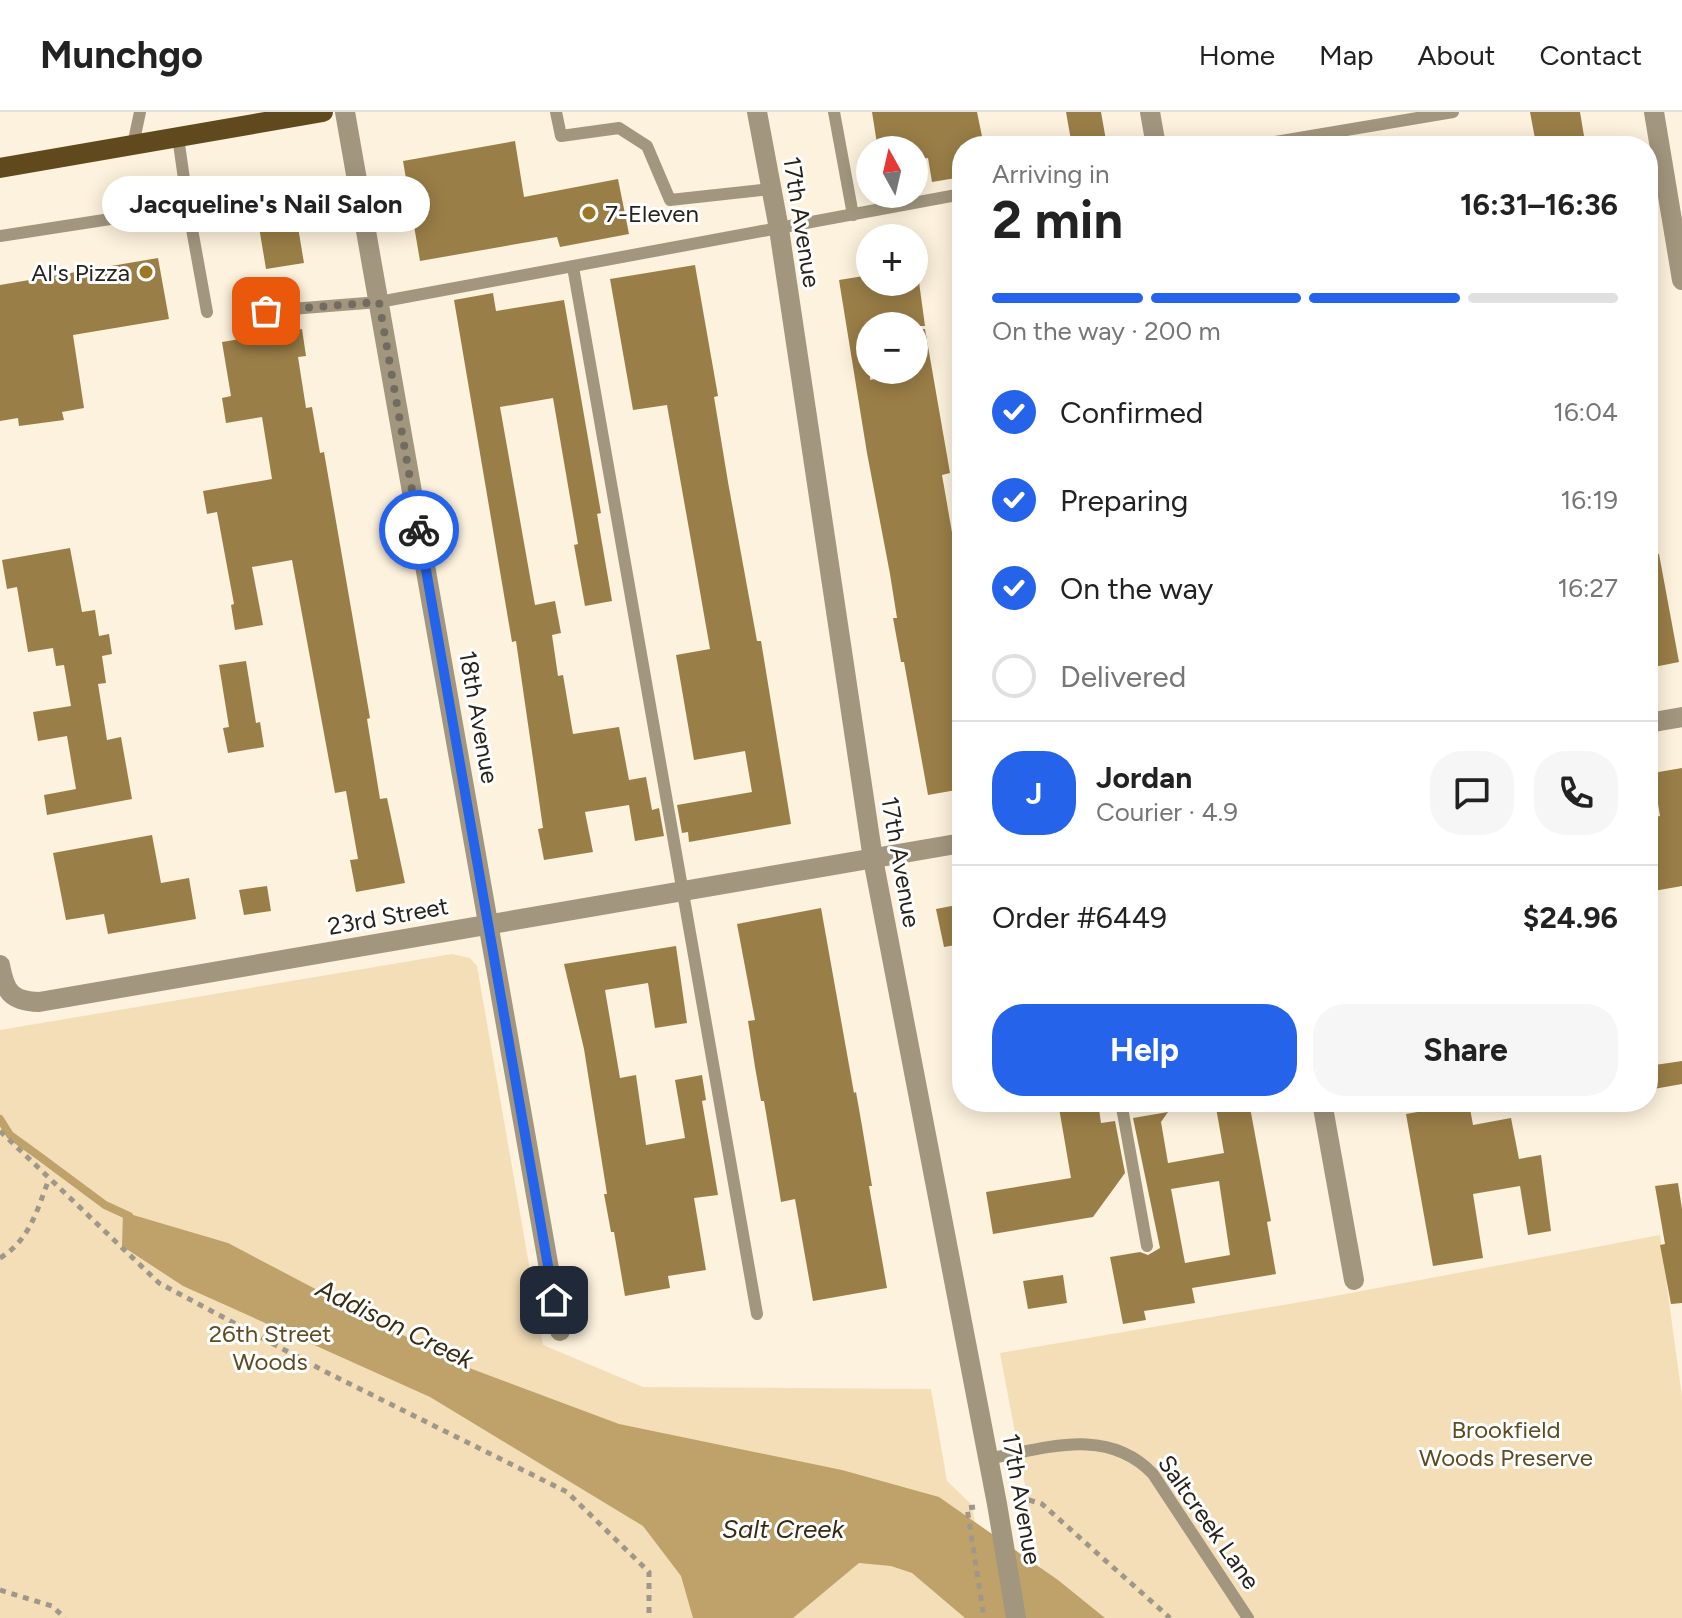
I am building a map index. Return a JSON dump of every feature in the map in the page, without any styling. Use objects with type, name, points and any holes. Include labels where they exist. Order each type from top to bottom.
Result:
[{"type":"main road","points":[[0,168],[178,137],[222,121],[323,112]]},
{"type":"street","name":"18th Avenue","points":[[345,112],[560,1331]]},
{"type":"street","name":"17th Avenue","points":[[757,112],[779,229],[873,859],[997,1504],[1016,1618]]},
{"type":"street","points":[[1150,112],[1154,136]]},
{"type":"street","points":[[1654,112],[1682,280]]},
{"type":"street","points":[[1658,721],[1682,717]]},
{"type":"street","name":"23rd Street","points":[[0,965],[5,986],[13,996],[25,1002],[39,1002],[952,845]]},
{"type":"street","points":[[1324,1112],[1354,1280]]},
{"type":"lane","points":[[133,145],[140,112]]},
{"type":"lane","points":[[556,112],[561,136],[619,128],[647,146],[670,200],[771,189]]},
{"type":"lane","points":[[834,112],[853,215]]},
{"type":"lane","points":[[1310,136],[1453,112]]},
{"type":"lane","points":[[178,137],[207,312]]},
{"type":"lane","points":[[266,311],[379,302],[952,196]]},
{"type":"lane","points":[[0,236],[188,207]]},
{"type":"lane","points":[[573,267],[757,1314]]},
{"type":"lane","points":[[1123,1112],[1147,1246]]},
{"type":"lane","name":"Saltcreek Lane","points":[[988,1459],[1080,1444],[1104,1445],[1138,1459],[1153,1474],[1248,1618]]},
{"type":"path","points":[[0,1131],[159,1283],[326,1372],[567,1492],[649,1572],[649,1618]]},
{"type":"path","points":[[0,1258],[14,1250],[29,1232],[49,1179]]},
{"type":"path","points":[[1029,1500],[1042,1504],[1170,1618]]},
{"type":"path","points":[[967,1508],[984,1618]]},
{"type":"path","points":[[0,1590],[52,1606],[65,1618]]},
{"type":"green space","name":"26th Street Woods","points":[[452,954],[470,958],[477,966],[543,1345],[643,1387],[931,1389],[947,1481],[972,1505],[990,1618],[0,1618],[0,1030]]},
{"type":"green space","name":"Brookfield Woods Preserve","points":[[1660,1235],[1682,1397],[1682,1618],[1050,1618],[1000,1353],[1324,1298]]},
{"type":"water","name":"Salt Creek","points":[[123,1212],[228,1243],[456,1363],[619,1424],[842,1470],[939,1497],[1058,1580],[1105,1618],[965,1618],[912,1573],[891,1566],[859,1563],[793,1618],[693,1618],[681,1576],[643,1526],[430,1397],[183,1286],[122,1246]]},
{"type":"building","points":[[872,112],[977,112],[982,136],[952,136],[952,179],[932,182],[928,136],[876,136]]},
{"type":"building","points":[[1066,112],[1101,112],[1105,136],[1070,136]]},
{"type":"building","points":[[1530,112],[1580,112],[1584,136],[1534,136]]},
{"type":"building","points":[[515,141],[524,197],[618,179],[629,234],[560,247],[557,237],[420,261],[403,161]]},
{"type":"building","points":[[292,191],[304,263],[266,269],[254,197]]},
{"type":"building","points":[[158,258],[169,319],[73,335],[84,408],[62,412],[64,420],[19,426],[18,418],[0,421],[0,285]]},
{"type":"building","points":[[695,265],[718,396],[714,397],[728,482],[757,641],[761,641],[791,824],[689,842],[688,832],[682,833],[677,805],[752,792],[745,751],[694,760],[676,655],[710,649],[695,563],[667,405],[633,410],[610,279]]},
{"type":"building","points":[[856,277],[856,296],[921,296],[923,312],[856,312],[856,384],[928,384],[928,346],[950,473],[942,475],[952,532],[952,791],[928,795],[893,618],[897,618],[867,453],[839,280]]},
{"type":"building","points":[[493,293],[496,311],[564,300],[601,513],[597,514],[612,601],[585,606],[574,545],[578,544],[553,398],[500,407],[535,605],[555,601],[561,633],[552,635],[558,676],[563,675],[573,734],[619,727],[629,780],[646,777],[652,810],[659,808],[664,836],[635,841],[629,805],[585,812],[593,852],[544,860],[538,829],[543,828],[516,641],[512,642],[454,300]]},
{"type":"building","points":[[302,329],[306,356],[298,357],[306,408],[312,407],[320,453],[324,452],[370,718],[367,719],[380,799],[387,798],[405,883],[356,892],[350,860],[358,859],[346,791],[335,793],[292,560],[252,567],[263,625],[235,630],[231,605],[234,604],[217,512],[207,514],[203,491],[272,479],[262,417],[226,423],[222,398],[231,396],[222,342]]},
{"type":"building","points":[[70,548],[82,612],[95,610],[99,636],[109,634],[112,654],[102,656],[106,683],[98,684],[107,740],[121,737],[132,799],[47,815],[44,795],[76,789],[67,736],[38,741],[33,712],[71,706],[64,665],[56,666],[53,648],[28,652],[17,587],[7,589],[2,560]]},
{"type":"building","points":[[1658,554],[1679,662],[1658,666]]},
{"type":"building","points":[[246,661],[256,723],[260,722],[264,747],[228,753],[223,728],[229,727],[219,665]]},
{"type":"building","points":[[1682,768],[1682,886],[1658,890],[1660,816],[1658,772]]},
{"type":"building","points":[[152,835],[161,883],[189,878],[196,919],[108,934],[104,914],[66,920],[53,853]]},
{"type":"building","points":[[267,886],[271,911],[244,915],[239,890]]},
{"type":"building","points":[[952,906],[952,946],[944,947],[936,909]]},
{"type":"building","points":[[821,908],[862,1126],[887,1288],[813,1301],[795,1199],[781,1202],[764,1101],[761,1101],[755,1067],[748,1021],[755,1020],[737,924]]},
{"type":"building","points":[[676,946],[687,1023],[655,1028],[648,983],[605,990],[620,1078],[636,1075],[646,1145],[685,1138],[675,1080],[702,1075],[706,1100],[702,1101],[718,1195],[694,1198],[706,1270],[668,1276],[670,1288],[625,1296],[604,1194],[607,1194],[584,1049],[564,964]]},
{"type":"building","points":[[1682,1061],[1682,1084],[1658,1088],[1658,1065]]},
{"type":"building","points":[[1060,1112],[1099,1112],[1101,1123],[1115,1121],[1125,1173],[1093,1217],[993,1234],[986,1192],[1071,1178]]},
{"type":"building","points":[[1168,1112],[1161,1122],[1168,1163],[1224,1153],[1217,1112],[1251,1112],[1271,1221],[1267,1222],[1276,1274],[1192,1288],[1195,1303],[1144,1311],[1146,1320],[1123,1324],[1110,1257],[1140,1252],[1148,1255],[1160,1248],[1133,1118]],"holes":[[[1219,1181],[1230,1255],[1185,1263],[1171,1189]]]},
{"type":"building","points":[[1471,1112],[1473,1125],[1511,1118],[1519,1159],[1541,1155],[1551,1231],[1528,1235],[1520,1186],[1473,1194],[1483,1258],[1433,1266],[1406,1114]]},
{"type":"building","points":[[1678,1183],[1682,1209],[1682,1303],[1671,1304],[1660,1245],[1665,1244],[1655,1186]]},
{"type":"building","points":[[1063,1275],[1067,1303],[1028,1309],[1023,1281]]},
{"type":"waterway","name":"Addison Creek","points":[[0,1119],[10,1135],[105,1205],[129,1216]]},
{"type":"way so far","points":[[266,311],[379,302],[419,530]]},
{"type":"place","name":"7-Eleven","points":[[589,213]]},
{"type":"place","name":"Al's Pizza","points":[[146,272]]},
{"type":"place","name":"Jacqueline's Nail Salon","points":[[266,311]]},
{"type":"route","points":[[419,530],[554,1300]]}]
